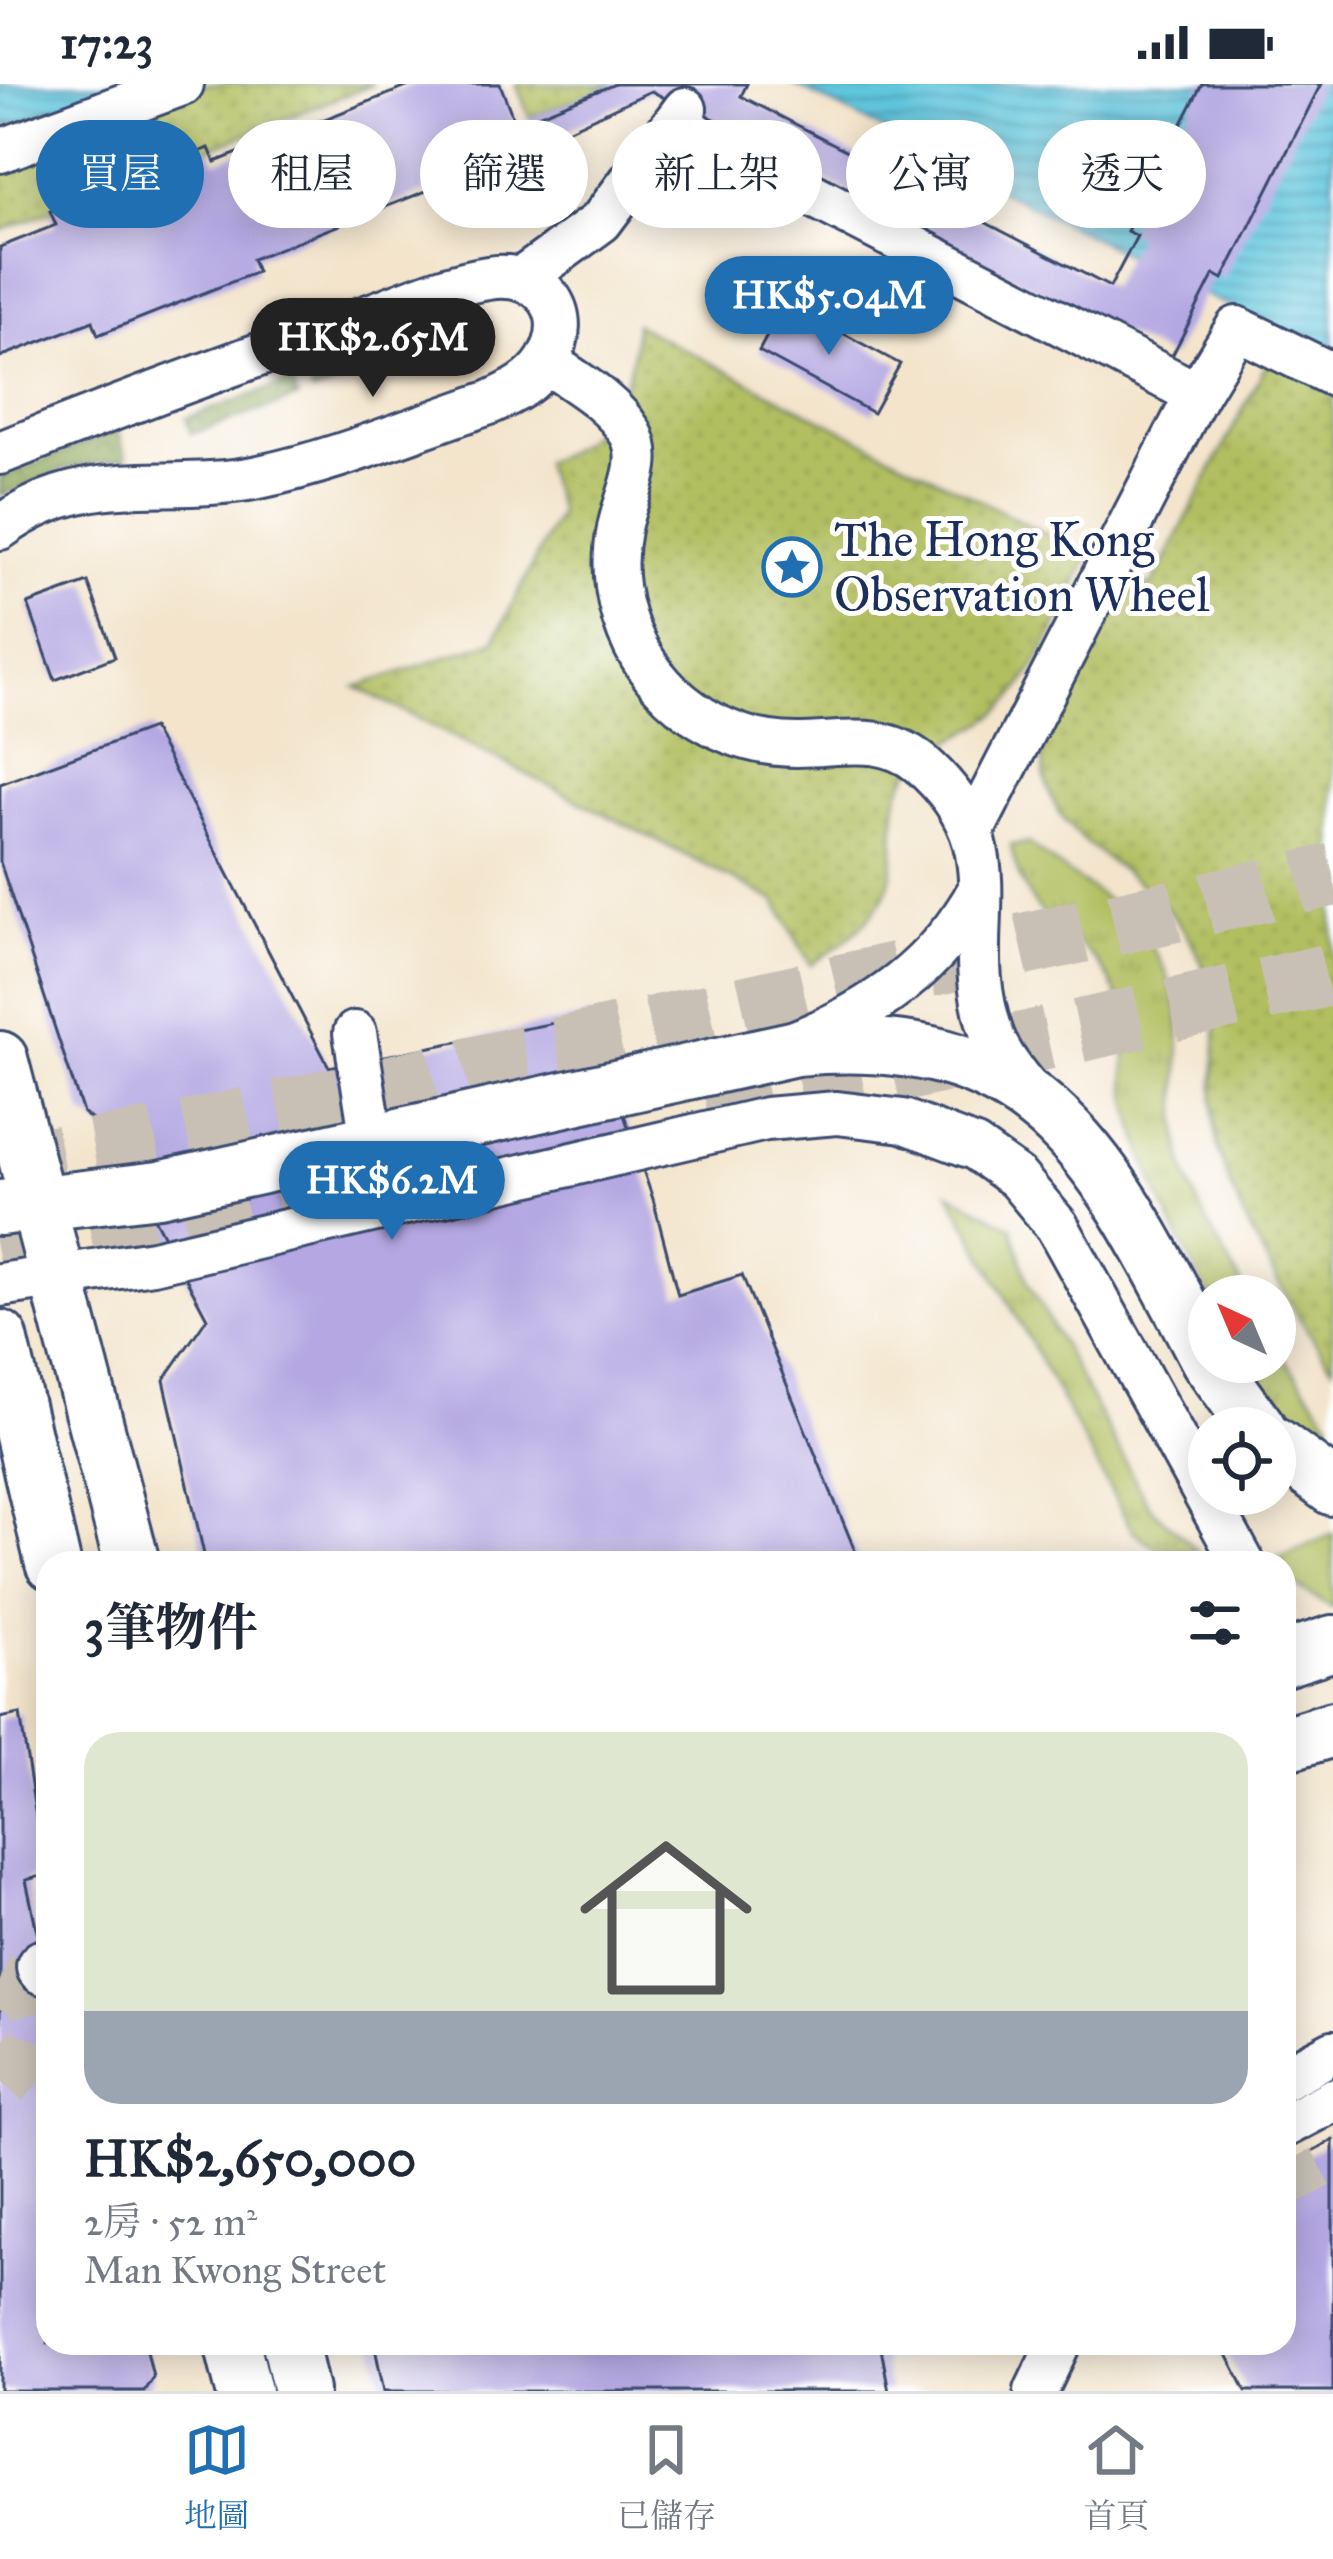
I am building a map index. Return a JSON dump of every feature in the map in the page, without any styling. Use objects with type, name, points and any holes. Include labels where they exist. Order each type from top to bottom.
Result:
[{"type":"main road","points":[[20,1206],[118,1197],[767,1054],[857,1043],[913,1050],[995,1078],[1048,1114],[1115,1185],[1188,1322]]},
{"type":"main road","points":[[0,1059],[20,1206],[57,1279],[129,1551]]},
{"type":"main road","points":[[0,1338],[50,1551]]},
{"type":"main road","points":[[1296,1461],[1333,1488]]},
{"type":"main road","points":[[1296,1740],[1333,1729]]},
{"type":"main road","points":[[235,2355],[244,2391]]},
{"type":"main road","points":[[293,2355],[301,2391]]},
{"type":"street","points":[[0,152],[182,84]]},
{"type":"street","points":[[523,278],[601,221],[680,117],[1197,394]]},
{"type":"street","points":[[0,454],[223,366],[476,280],[523,278],[545,290],[558,313],[555,345],[547,362],[525,384],[489,403],[281,472],[199,484],[100,484],[30,506],[0,528]]},
{"type":"street","points":[[973,830],[1197,394],[1237,328],[1333,375]]},
{"type":"street","points":[[547,362],[604,402],[631,433],[636,464],[619,526],[616,585],[633,642],[667,690],[702,718],[741,736],[800,745],[866,741],[899,749],[956,798],[973,830],[981,888],[982,990],[992,1034],[1048,1114]]},
{"type":"street","points":[[767,1054],[856,1014],[901,985],[944,947],[981,888]]},
{"type":"street","points":[[355,1033],[372,1141]]},
{"type":"street","points":[[0,1285],[153,1262],[766,1119],[837,1113],[903,1121],[975,1148],[1037,1198],[1236,1551]]},
{"type":"street","points":[[1296,2043],[1333,2040]]},
{"type":"street","points":[[1296,2072],[1333,2052]]},
{"type":"street","points":[[1296,2120],[1333,2100]]},
{"type":"street","points":[[1036,2391],[1053,2355]]},
{"type":"green space","points":[[119,84],[373,84],[282,120],[228,120],[228,141],[204,151],[204,120],[36,120],[36,217],[0,231],[0,128]]},
{"type":"green space","points":[[516,84],[615,84],[530,118]]},
{"type":"green space","points":[[635,324],[1089,556],[1041,657],[1016,694],[991,718],[931,753],[911,771],[898,796],[886,892],[859,928],[811,965],[775,901],[356,687],[494,641],[559,512],[543,462],[583,440],[612,408],[629,369]]},
{"type":"green space","points":[[446,328],[452,345],[389,366],[383,350]]},
{"type":"green space","points":[[1282,334],[1333,360],[1333,1367],[1296,1312],[1296,1275],[1275,1275],[1245,1219],[1220,1156],[1213,1104],[1216,1017],[1205,970],[1192,943],[1148,891],[1074,831],[1056,807],[1045,777],[1043,740],[1124,575],[1151,587]]},
{"type":"green space","points":[[369,355],[375,371],[312,393],[307,376]]},
{"type":"green space","points":[[292,381],[298,398],[191,434],[186,418]]},
{"type":"green space","points":[[117,430],[127,458],[64,469],[0,496],[0,478]]},
{"type":"green space","points":[[1029,843],[1108,901],[1137,928],[1165,970],[1179,1022],[1182,1155],[1193,1192],[1236,1275],[1198,1275],[1149,1170],[1133,1117],[1125,1075],[1126,1026],[1119,999],[1097,963],[1028,894],[1011,845]]},
{"type":"green space","points":[[949,1192],[1012,1227],[1028,1282],[1149,1506],[1198,1551],[1157,1549],[1132,1530]]},
{"type":"green space","points":[[1296,1374],[1328,1418],[1330,1450],[1296,1425],[1296,1407],[1282,1407],[1263,1383],[1296,1383]]},
{"type":"green space","points":[[1333,1534],[1333,1608],[1296,1586],[1294,1551]]},
{"type":"water","points":[[0,84],[119,84],[0,128]]},
{"type":"water","points":[[793,84],[1333,84],[1333,360],[1075,228],[1206,228],[1206,120],[1038,120],[1038,209],[1014,197],[1014,120],[863,120]]},
{"type":"building","points":[[414,84],[500,84],[514,120],[420,120],[420,193],[396,203],[396,120],[322,120]]},
{"type":"building","points":[[615,84],[747,84],[741,96],[787,120],[707,120],[651,91],[588,120],[530,118]]},
{"type":"building","points":[[1202,84],[1321,84],[1223,279],[1214,274],[1171,358],[918,228],[996,228],[1110,287],[1137,236],[1129,228],[1206,228],[1206,120],[1184,120]]},
{"type":"building","points":[[822,138],[846,150],[846,191],[822,179]]},
{"type":"building","points":[[209,148],[215,162],[228,157],[228,228],[331,228],[252,259],[257,272],[98,335],[93,321],[0,357],[0,247],[48,228],[204,228],[204,150]]},
{"type":"building","points":[[785,302],[900,364],[873,413],[759,351]]},
{"type":"building","points":[[88,582],[115,657],[55,680],[28,604]]},
{"type":"building","points":[[152,728],[329,1067],[590,1016],[653,1199],[678,1295],[742,1275],[855,1551],[203,1551],[164,1380],[207,1318],[109,1133],[83,1113],[0,862],[0,784]]},
{"type":"building","points":[[20,1714],[36,1817],[36,1877],[26,1880],[36,1927],[36,2355],[148,2355],[153,2377],[144,2391],[0,2391],[0,1718]]},
{"type":"building","points":[[1333,2140],[1333,2391],[1246,2391],[1227,2355],[1296,2355],[1296,2160]]},
{"type":"building","points":[[376,2355],[882,2355],[889,2391],[384,2391]]},
{"type":"tunnel","points":[[0,1167],[153,1140],[1333,875]]},
{"type":"tunnel","points":[[708,1114],[1333,974]]},
{"type":"tunnel","points":[[0,1266],[360,1193]]},
{"type":"tunnel","points":[[0,1980],[29,1992],[36,2011]]},
{"type":"tunnel","points":[[0,2085],[36,2035]]},
{"type":"tunnel","points":[[1296,2181],[1333,2161]]},
{"type":"place","name":"The Hong Kong Observation Wheel","points":[[792,567]]}]
